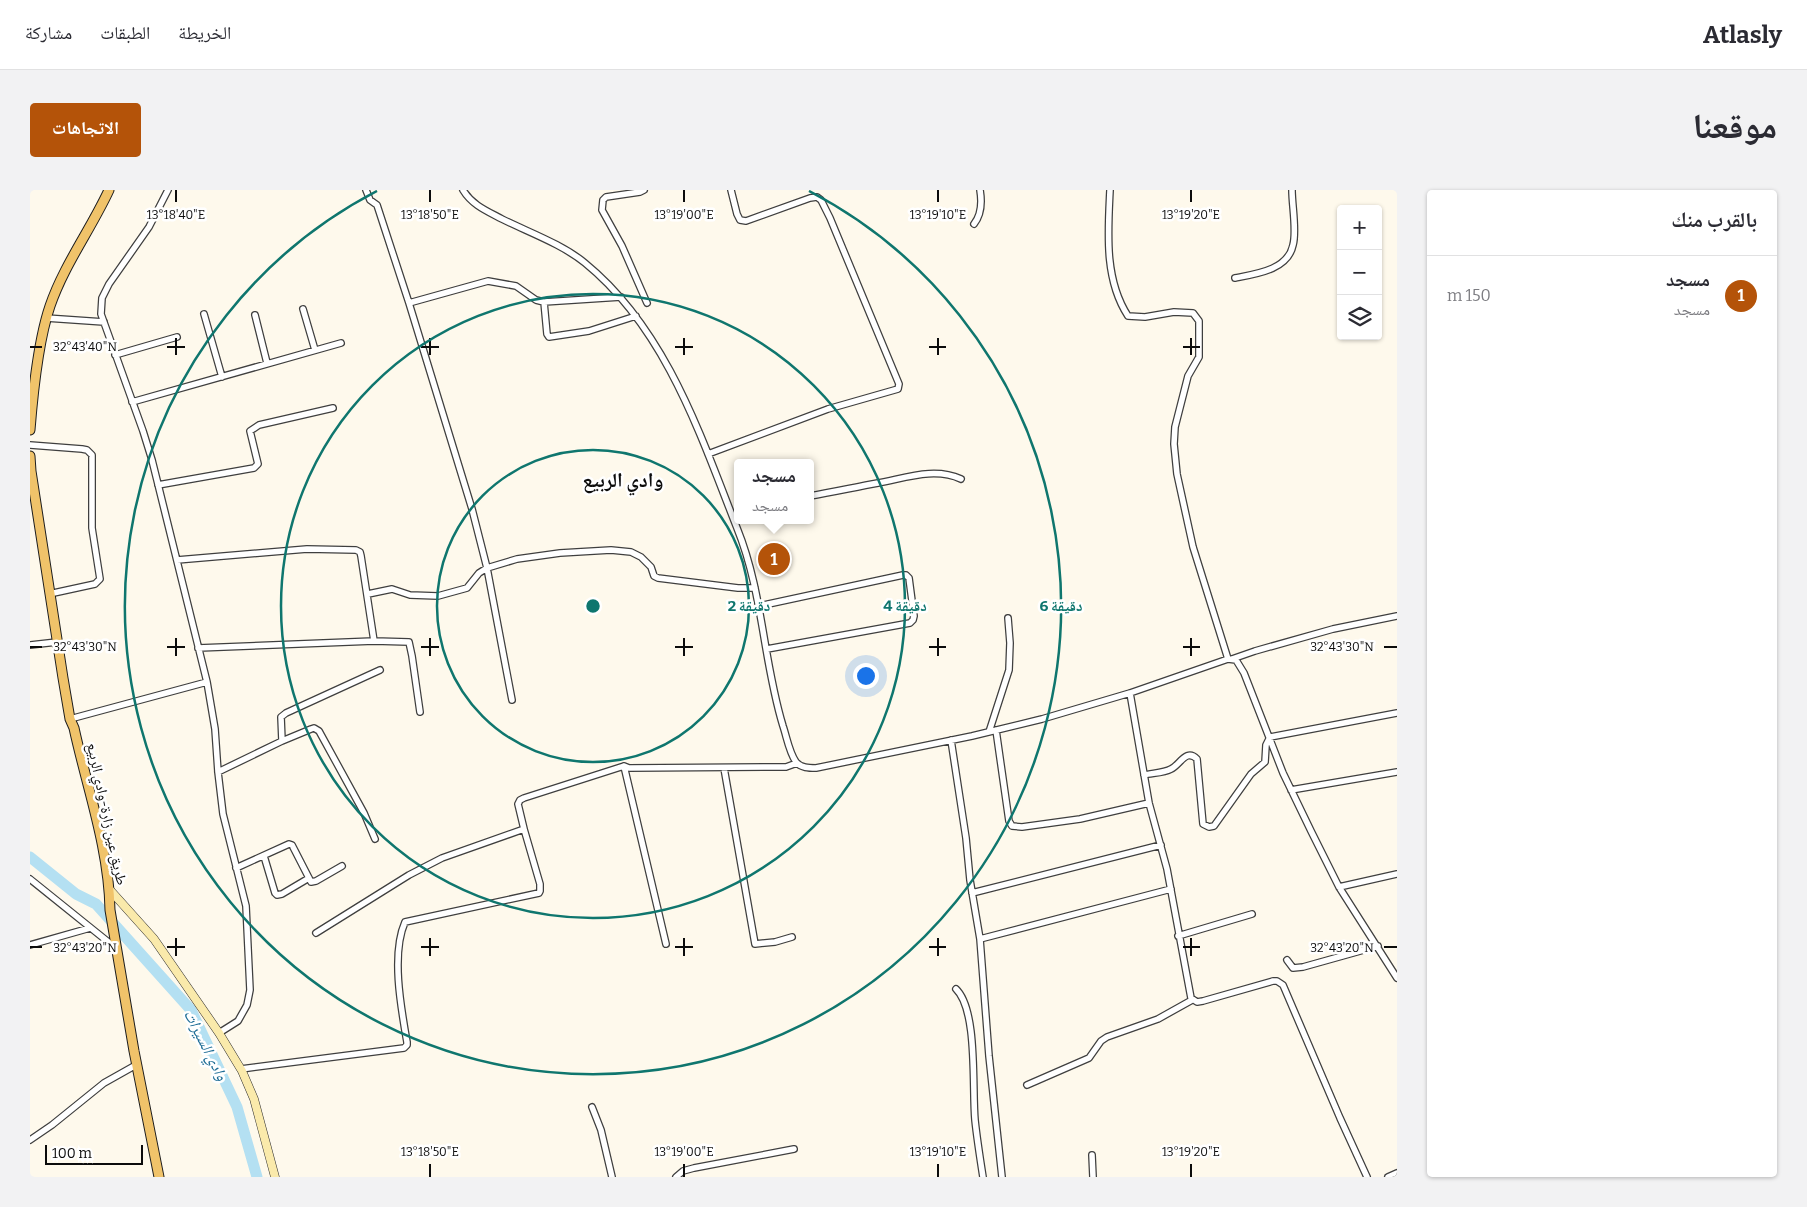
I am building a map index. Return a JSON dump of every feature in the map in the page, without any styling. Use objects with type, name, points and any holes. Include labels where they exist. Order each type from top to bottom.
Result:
[{"type":"main road","points":[[30,430],[32,393],[46,318],[62,277],[109,190]]},
{"type":"main road","name":"طريق عين زارة-وادي الربيع","points":[[30,456],[49,594],[70,719],[74,728],[105,858],[110,890],[112,924],[136,1065],[159,1177]]},
{"type":"main road","points":[[110,890],[154,939],[219,1033],[241,1069],[254,1099],[275,1177]]},
{"type":"street","points":[[168,190],[149,227],[102,298],[101,314],[143,431],[207,682],[215,729],[223,814],[246,906],[250,990],[248,1004],[238,1021],[219,1033]]},
{"type":"street","points":[[366,190],[370,200],[377,205],[472,509],[487,568],[512,700]]},
{"type":"street","points":[[463,190],[468,198],[483,209],[583,261],[621,297],[658,346],[669,366],[734,513]]},
{"type":"street","points":[[644,190],[606,197],[602,200],[602,210],[622,246],[647,303]]},
{"type":"street","points":[[708,454],[828,408],[898,388],[899,384],[830,218],[820,200],[817,197],[810,198],[746,220],[740,220],[731,190]]},
{"type":"street","points":[[974,224],[978,218],[982,203],[980,190]]},
{"type":"street","points":[[1110,190],[1108,244],[1110,264],[1120,300],[1128,316],[1145,317],[1174,312],[1193,313],[1199,321],[1199,357],[1188,376],[1175,427],[1176,467],[1180,494],[1193,547],[1230,659],[1239,663],[1290,790],[1339,887],[1397,978]]},
{"type":"street","points":[[1235,278],[1269,269],[1282,263],[1292,250],[1294,240],[1292,190]]},
{"type":"street","points":[[409,303],[488,281],[516,286],[536,300],[544,302],[621,297]]},
{"type":"street","points":[[544,302],[548,336],[589,331],[636,316]]},
{"type":"street","points":[[303,309],[315,350]]},
{"type":"street","points":[[204,314],[222,377]]},
{"type":"street","points":[[254,316],[268,364]]},
{"type":"street","points":[[46,318],[104,322]]},
{"type":"street","points":[[115,355],[177,337]]},
{"type":"street","points":[[132,402],[341,343]]},
{"type":"street","points":[[158,486],[254,468],[258,464],[250,431],[252,429],[260,425],[333,408]]},
{"type":"street","points":[[30,445],[82,448],[92,455],[92,528],[100,579],[95,584],[49,594]]},
{"type":"street","points":[[814,495],[913,475],[940,474],[952,475],[961,479]]},
{"type":"street","points":[[737,524],[759,606],[777,706],[792,754],[797,763],[807,768],[816,768],[993,731],[1130,693],[1255,650],[1326,631],[1397,616]]},
{"type":"street","points":[[177,560],[290,550],[356,550],[362,556],[374,641]]},
{"type":"street","points":[[368,594],[392,589],[410,594],[438,596],[467,588],[479,573],[487,568],[535,555],[611,550],[632,552],[641,557],[651,567],[654,576],[658,578],[730,587],[755,588]]},
{"type":"street","points":[[759,606],[903,575],[909,578],[914,616],[910,623],[766,649]]},
{"type":"street","points":[[1008,618],[1010,643],[1009,670],[993,731],[1009,821],[1012,826],[1022,827],[1080,820],[1149,803]]},
{"type":"street","points":[[198,648],[374,641],[408,642],[412,656],[420,712]]},
{"type":"street","points":[[30,645],[57,642]]},
{"type":"street","points":[[282,741],[280,721],[281,717],[286,713],[380,670]]},
{"type":"street","points":[[70,719],[207,682]]},
{"type":"street","points":[[1130,693],[1149,803],[1171,889],[1178,936],[1192,1000]]},
{"type":"street","points":[[1270,737],[1397,713]]},
{"type":"street","points":[[218,772],[282,741],[314,728],[319,731],[364,813],[375,839]]},
{"type":"street","points":[[1144,775],[1170,770],[1185,756],[1193,756],[1197,759],[1203,824],[1209,827],[1214,826],[1252,774],[1265,762],[1266,745],[1270,737]]},
{"type":"street","points":[[951,740],[980,939],[989,1056],[1002,1177]]},
{"type":"street","points":[[241,1069],[404,1048],[406,1042],[399,998],[399,952],[405,922],[540,891],[540,884],[518,804],[520,800],[624,766],[629,768],[724,768],[779,767],[797,763]]},
{"type":"street","points":[[624,766],[666,944]]},
{"type":"street","points":[[724,768],[755,944],[760,945],[792,937]]},
{"type":"street","points":[[1290,790],[1397,772]]},
{"type":"street","points":[[316,933],[409,875],[442,858],[524,829]]},
{"type":"street","points":[[236,868],[289,844],[292,844],[311,882],[342,866]]},
{"type":"street","points":[[972,893],[1161,844]]},
{"type":"street","points":[[264,856],[275,893],[278,895],[309,878]]},
{"type":"street","points":[[1339,887],[1397,874]]},
{"type":"street","points":[[30,879],[117,949]]},
{"type":"street","points":[[980,939],[1171,889]]},
{"type":"street","points":[[1178,936],[1252,914]]},
{"type":"street","points":[[30,944],[90,928]]},
{"type":"street","points":[[1287,960],[1293,968],[1303,967],[1378,946]]},
{"type":"street","points":[[1192,1000],[1203,1001],[1273,981],[1283,985],[1367,1177]]},
{"type":"street","points":[[956,989],[964,1000],[972,1037],[975,1120],[983,1177]]},
{"type":"street","points":[[1027,1085],[1089,1058],[1100,1041],[1108,1036],[1158,1019],[1187,1005],[1192,1000]]},
{"type":"street","points":[[30,1140],[52,1125],[104,1083],[136,1065]]},
{"type":"street","points":[[592,1107],[601,1130],[612,1177]]},
{"type":"street","points":[[676,1177],[683,1171],[694,1168],[794,1149]]},
{"type":"street","points":[[1092,1155],[1093,1177]]},
{"type":"street","points":[[1388,1177],[1397,1173]]},
{"type":"waterway","name":"وادي السيرات","points":[[30,857],[76,894],[96,904],[191,1010],[237,1107],[257,1177]]},
{"type":"place","name":"مسجد","points":[[774,559]]},
{"type":"district","name":"وادي الربيع","points":[[623,480]]}]
